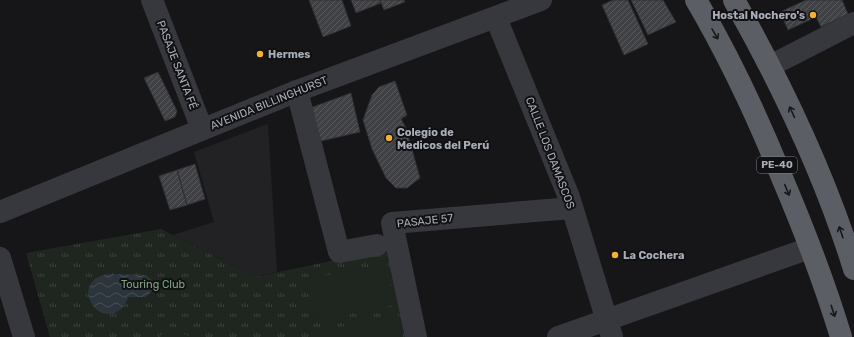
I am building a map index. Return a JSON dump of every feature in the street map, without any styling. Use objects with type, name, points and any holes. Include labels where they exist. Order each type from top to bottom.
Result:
[{"type":"highway","name":"PE-40","points":[[696,0],[717,35],[741,83],[777,165],[810,248],[841,337]]},
{"type":"highway","name":"PE-40","points":[[734,0],[770,66],[823,183],[854,269]]},
{"type":"street","name":"PASAJE SANTA FÉ","points":[[152,0],[202,129]]},
{"type":"street","name":"AVENIDA BILLINGHURST","points":[[0,212],[297,91],[541,0]]},
{"type":"street","name":"CALLE LOS DAMASCOS","points":[[496,18],[569,197],[610,328]]},
{"type":"street","points":[[770,66],[854,23]]},
{"type":"street","points":[[297,91],[339,252],[377,245]]},
{"type":"street","name":"PASAJE 57","points":[[416,337],[392,223],[572,208]]},
{"type":"street","points":[[558,337],[610,328],[810,248]]},
{"type":"street","points":[[0,258],[24,337]]},
{"type":"shaded area","points":[[268,124],[277,272],[255,277],[173,235],[214,222],[194,152]]},
{"type":"green space","name":"Touring Club","points":[[161,229],[255,277],[388,249],[409,337],[50,337],[26,253]]},
{"type":"green space","points":[[388,264],[395,305],[313,320],[306,279]]},
{"type":"green space","points":[[399,316],[403,337],[318,337],[317,331]]},
{"type":"green space","points":[[166,325],[190,337],[160,337]]},
{"type":"water","points":[[108,274],[146,275],[152,280],[152,291],[146,297],[129,297],[120,310],[111,314],[102,313],[95,308],[90,301],[90,285],[97,278]]},
{"type":"building","points":[[309,0],[342,0],[351,26],[323,37]]},
{"type":"building","points":[[351,0],[380,0],[381,3],[356,13]]},
{"type":"building","points":[[380,0],[404,0],[405,2],[384,10]]},
{"type":"building","points":[[613,0],[628,0],[648,44],[624,55],[602,5]]},
{"type":"building","points":[[631,0],[663,0],[676,22],[648,35]]},
{"type":"building","name":"Hostal Nochero's","points":[[806,0],[842,0],[848,14],[821,27],[816,17],[788,30],[780,12]]},
{"type":"building","points":[[158,72],[177,111],[175,117],[165,121],[144,78]]},
{"type":"building","name":"Colegio de Medicos del Perú","points":[[395,81],[407,115],[401,119],[406,128],[420,178],[407,188],[396,188],[386,178],[372,149],[363,120],[372,95],[379,87]]},
{"type":"building","points":[[351,93],[360,132],[321,141],[310,108]]},
{"type":"building","points":[[195,164],[205,199],[187,205],[177,170]]},
{"type":"building","points":[[177,170],[187,205],[170,210],[159,176]]},
{"type":"place","name":"Hostal Nochero's","points":[[813,15]]},
{"type":"place","name":"Hermes","points":[[260,54]]},
{"type":"place","name":"Colegio de Medicos del Perú","points":[[389,138]]},
{"type":"place","name":"La Cochera","points":[[615,255]]}]
